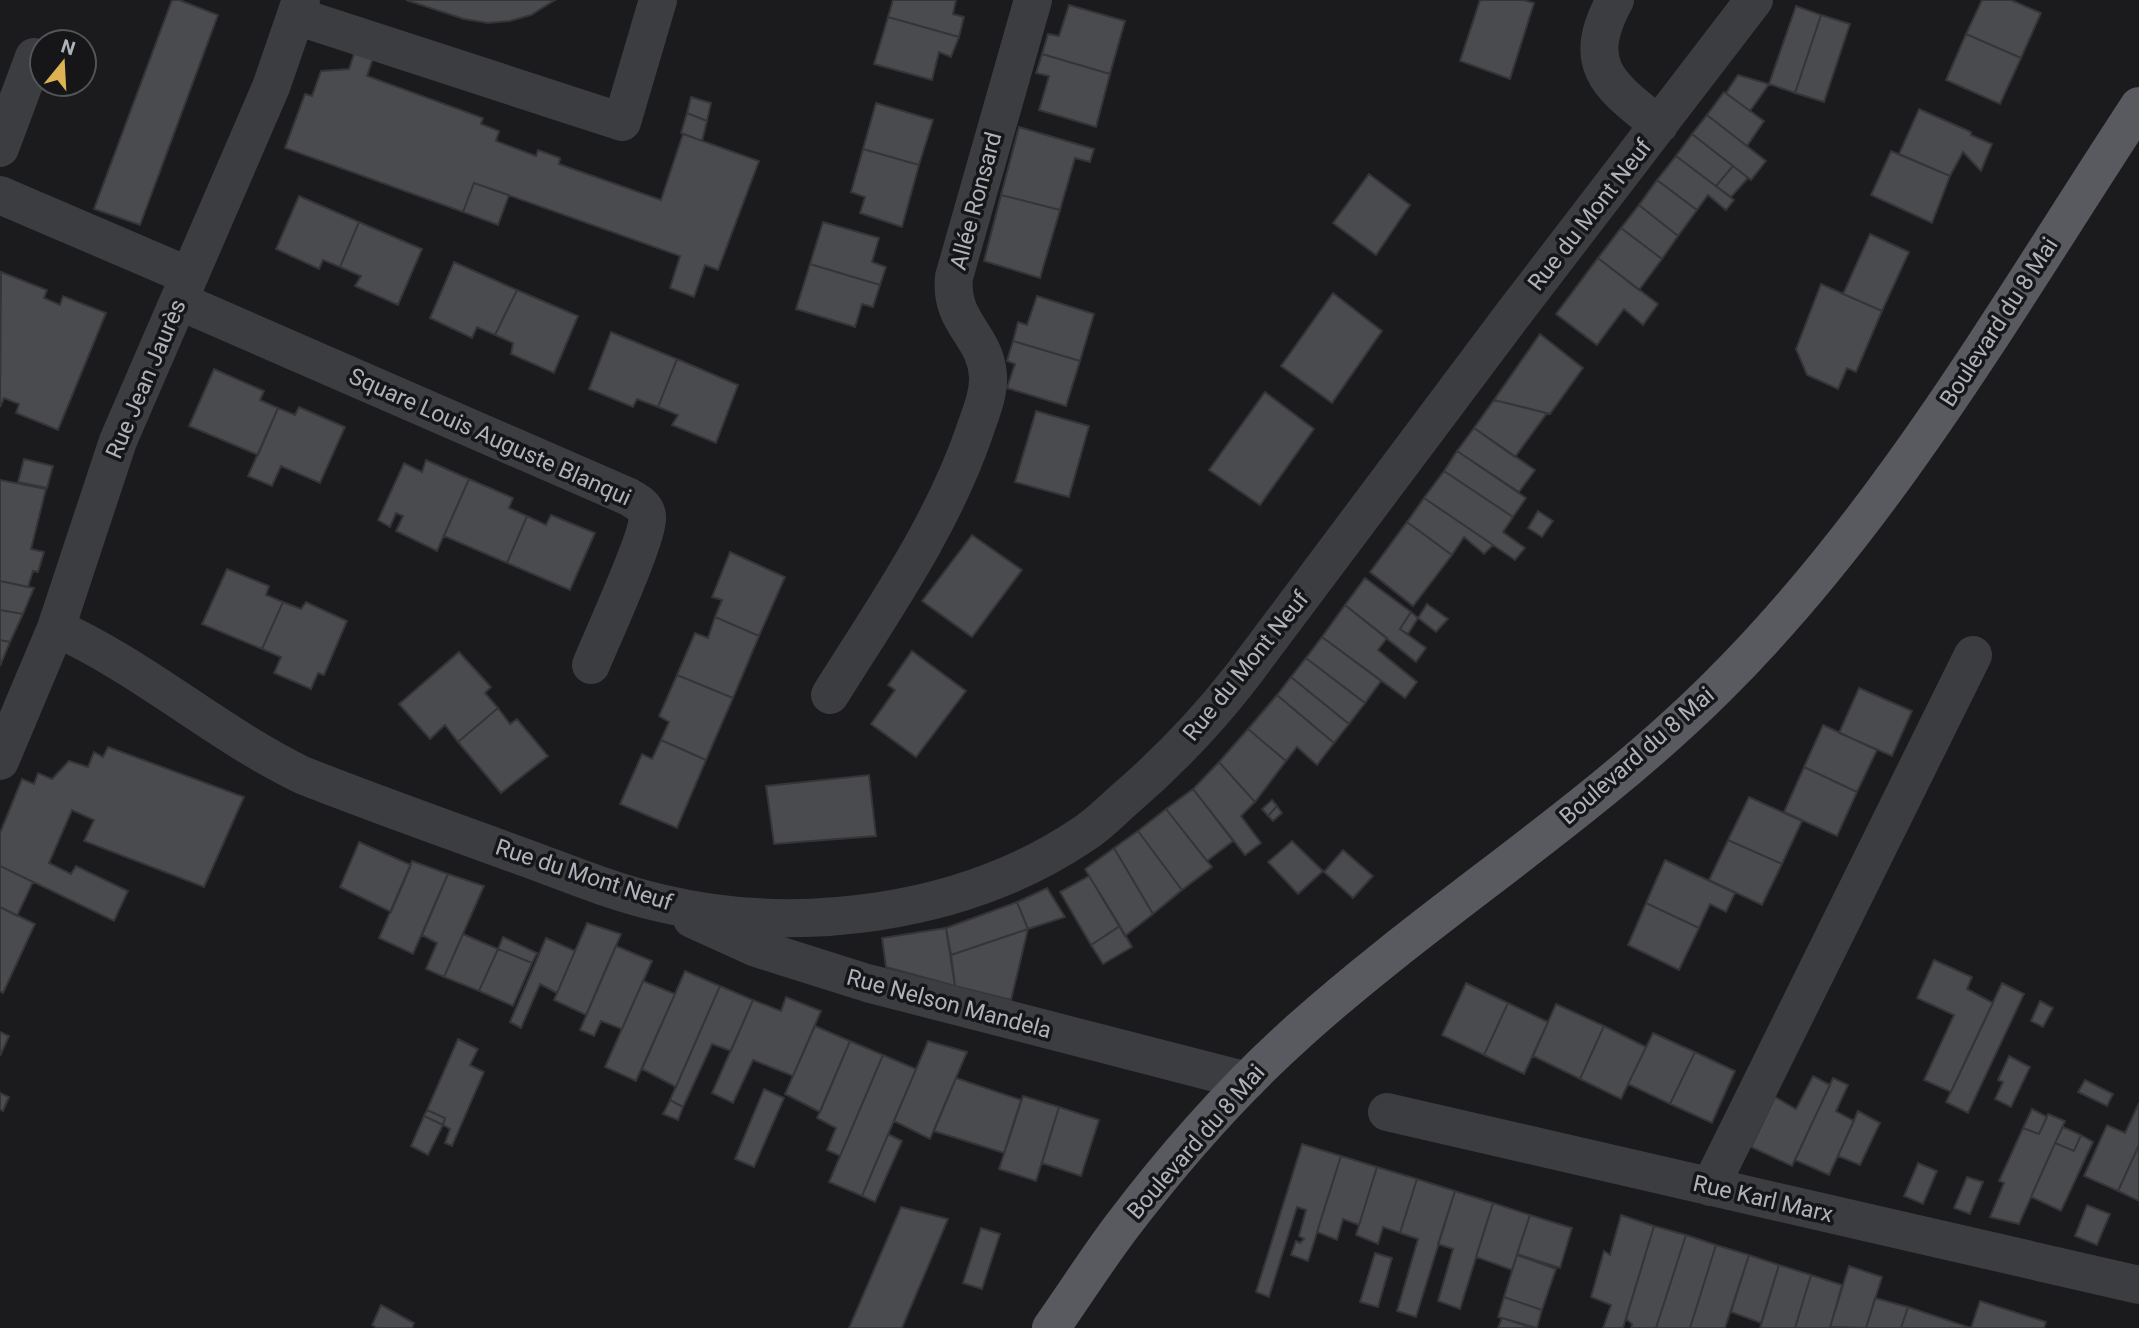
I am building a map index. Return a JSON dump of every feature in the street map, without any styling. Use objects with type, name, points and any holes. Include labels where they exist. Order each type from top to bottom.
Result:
[{"type":"main road","name":"Boulevard du 8 Mai","points":[[1051,1328],[1129,1217],[1204,1125],[1299,1031],[1367,974],[1631,767],[1693,711],[1757,645],[1869,513],[1915,450],[2139,107]]},
{"type":"street","points":[[299,8],[622,122],[658,0]]},
{"type":"street","name":"Allée Ronsard","points":[[830,695],[938,520],[960,474],[982,411],[988,375],[985,360],[980,346],[957,309],[952,293],[959,254],[1033,0]]},
{"type":"street","points":[[1615,0],[1601,34],[1602,70],[1621,95],[1659,125]]},
{"type":"street","name":"Rue du Mont Neuf","points":[[56,628],[116,658],[265,755],[302,775],[568,873],[660,903],[727,914],[792,917],[886,911],[954,895],[1004,877],[1050,855],[1104,819],[1168,759],[1225,699],[1514,313],[1754,0]]},
{"type":"street","name":"Rue Jean Jaurès","points":[[0,761],[56,628],[118,441],[254,127],[299,8]]},
{"type":"street","points":[[0,148],[28,73]]},
{"type":"street","name":"Square Louis Auguste Blanqui","points":[[0,195],[184,289],[643,505],[648,517],[642,540],[591,664]]},
{"type":"street","points":[[1710,1187],[1973,655]]},
{"type":"street","name":"Rue Nelson Mandela","points":[[660,903],[734,939],[854,979],[937,1003],[1247,1082]]},
{"type":"street","name":"Rue Karl Marx","points":[[1387,1112],[2139,1285]]},
{"type":"building","points":[[172,0],[179,0],[218,15],[140,225],[94,209]]},
{"type":"building","points":[[406,0],[555,0],[531,15],[488,23],[464,19]]},
{"type":"building","points":[[893,0],[956,0],[953,14],[964,17],[959,37],[888,17]]},
{"type":"building","points":[[1480,0],[1523,0],[1534,3],[1510,79],[1460,61]]},
{"type":"building","points":[[1982,0],[2011,0],[2041,13],[2021,58],[1966,34]]},
{"type":"building","points":[[1069,5],[1125,21],[1110,74],[1042,54],[1048,34],[1059,36]]},
{"type":"building","points":[[1796,6],[1821,15],[1795,93],[1769,84]]},
{"type":"building","points":[[1821,15],[1850,24],[1824,102],[1795,93]]},
{"type":"building","points":[[888,17],[959,37],[951,57],[939,52],[932,80],[874,64]]},
{"type":"building","points":[[1966,34],[2021,58],[2000,104],[1946,80]]},
{"type":"building","points":[[355,51],[373,58],[367,76],[483,118],[481,124],[499,131],[496,141],[536,156],[538,150],[560,158],[559,164],[661,200],[683,134],[759,161],[718,270],[705,265],[694,297],[670,288],[680,256],[474,183],[463,212],[285,148],[305,94],[312,96],[321,71],[349,69]]},
{"type":"building","points":[[1042,54],[1110,74],[1096,127],[1039,110],[1049,76],[1036,73]]},
{"type":"building","points":[[1738,75],[1769,84],[1750,111],[1726,93]]},
{"type":"building","points":[[1724,92],[1764,121],[1747,146],[1707,115]]},
{"type":"building","points":[[691,97],[711,103],[707,121],[687,113]]},
{"type":"building","points":[[876,103],[933,120],[919,165],[863,149]]},
{"type":"building","points":[[1919,109],[1992,144],[1981,171],[1963,152],[1950,176],[1899,154]]},
{"type":"building","points":[[687,113],[707,121],[702,141],[681,133]]},
{"type":"building","points":[[1707,115],[1766,161],[1751,180],[1692,134]]},
{"type":"building","points":[[1019,127],[1094,149],[1090,162],[1075,158],[1060,210],[1001,195]]},
{"type":"building","points":[[1692,134],[1733,166],[1716,186],[1676,156]]},
{"type":"building","points":[[863,149],[919,165],[902,227],[860,213],[865,197],[851,192]]},
{"type":"building","points":[[1891,151],[1950,176],[1932,223],[1871,195]]},
{"type":"building","points":[[1676,156],[1734,200],[1726,210],[1708,195],[1697,210],[1657,180]]},
{"type":"building","points":[[1733,166],[1748,178],[1731,197],[1716,186]]},
{"type":"building","points":[[1369,174],[1410,205],[1376,255],[1333,223]]},
{"type":"building","points":[[1657,180],[1697,210],[1678,236],[1639,205]]},
{"type":"building","points":[[474,183],[509,195],[498,225],[463,212]]},
{"type":"building","points":[[1001,195],[1060,210],[1040,278],[984,261]]},
{"type":"building","points":[[299,196],[359,222],[340,267],[323,260],[319,269],[276,249]]},
{"type":"building","points":[[1639,205],[1678,236],[1662,259],[1621,228]]},
{"type":"building","points":[[359,222],[422,249],[398,305],[355,286],[361,276],[340,267]]},
{"type":"building","points":[[823,222],[879,238],[872,262],[886,267],[880,285],[810,264]]},
{"type":"building","points":[[1621,228],[1662,259],[1639,290],[1598,258]]},
{"type":"building","points":[[1870,234],[1909,252],[1882,311],[1843,294]]},
{"type":"building","points":[[1598,258],[1658,304],[1643,325],[1624,309],[1597,345],[1556,314]]},
{"type":"building","points":[[454,262],[517,290],[495,335],[477,327],[472,338],[430,318]]},
{"type":"building","points":[[810,264],[880,285],[873,307],[862,304],[855,327],[796,309]]},
{"type":"building","points":[[1,272],[47,290],[44,298],[60,305],[63,296],[106,313],[58,430],[16,413],[19,404],[4,398],[0,407]]},
{"type":"building","points":[[1821,284],[1882,311],[1856,372],[1847,368],[1838,389],[1807,375],[1796,349]]},
{"type":"building","points":[[517,290],[578,316],[554,373],[511,354],[513,343],[495,335]]},
{"type":"building","points":[[1333,293],[1382,331],[1332,403],[1281,366]]},
{"type":"building","points":[[1037,296],[1094,314],[1080,361],[1013,341],[1018,322],[1027,325]]},
{"type":"building","points":[[611,332],[677,359],[658,407],[637,399],[633,407],[589,389]]},
{"type":"building","points":[[1540,334],[1583,368],[1550,414],[1494,400]]},
{"type":"building","points":[[1013,341],[1080,361],[1066,406],[1007,388],[1015,364],[1007,361]]},
{"type":"building","points":[[677,359],[738,385],[716,443],[672,425],[678,415],[658,407]]},
{"type":"building","points":[[214,369],[264,391],[260,400],[278,408],[258,455],[189,426]]},
{"type":"building","points":[[1265,392],[1314,429],[1260,505],[1209,470]]},
{"type":"building","points":[[1494,400],[1547,413],[1515,457],[1474,428]]},
{"type":"building","points":[[299,407],[345,427],[320,483],[281,466],[272,486],[248,476],[278,408],[295,415]]},
{"type":"building","points":[[1036,411],[1089,426],[1069,497],[1015,482]]},
{"type":"building","points":[[1474,428],[1535,470],[1519,492],[1457,451]]},
{"type":"building","points":[[1457,451],[1526,498],[1513,517],[1444,471]]},
{"type":"building","points":[[24,459],[53,466],[47,488],[18,482]]},
{"type":"building","points":[[426,460],[469,479],[437,551],[396,531],[403,516],[396,513],[390,527],[378,520],[404,463],[422,472]]},
{"type":"building","points":[[1444,471],[1513,517],[1503,532],[1525,548],[1515,560],[1424,498]]},
{"type":"building","points":[[469,479],[513,498],[509,508],[527,516],[507,563],[444,536]]},
{"type":"building","points":[[0,480],[46,489],[31,549],[44,552],[38,572],[33,571],[28,587],[0,581]]},
{"type":"building","points":[[1424,498],[1493,545],[1484,554],[1464,537],[1452,555],[1407,522]]},
{"type":"building","points":[[1538,511],[1553,521],[1542,537],[1528,528]]},
{"type":"building","points":[[551,515],[595,533],[570,590],[507,563],[527,516],[546,525]]},
{"type":"building","points":[[1407,522],[1452,555],[1413,606],[1370,572]]},
{"type":"building","points":[[972,535],[1022,570],[972,637],[922,601]]},
{"type":"building","points":[[730,552],[785,577],[759,636],[715,617],[722,600],[712,597]]},
{"type":"building","points":[[227,569],[269,586],[266,595],[283,602],[262,649],[202,624]]},
{"type":"building","points":[[1365,578],[1411,612],[1400,629],[1426,648],[1416,662],[1345,605]]},
{"type":"building","points":[[0,581],[34,588],[23,614],[0,610]]},
{"type":"building","points":[[283,602],[301,609],[306,602],[347,621],[324,675],[318,673],[311,689],[274,673],[281,657],[262,649]]},
{"type":"building","points":[[1427,604],[1448,619],[1436,632],[1418,618]]},
{"type":"building","points":[[1345,605],[1387,638],[1378,650],[1417,682],[1405,698],[1322,637]]},
{"type":"building","points":[[0,610],[23,614],[10,642],[0,640]]},
{"type":"building","points":[[1411,612],[1418,618],[1408,634],[1400,629]]},
{"type":"building","points":[[715,617],[759,636],[733,698],[677,675],[695,633],[708,638]]},
{"type":"building","points":[[1322,637],[1381,681],[1365,703],[1306,658]]},
{"type":"building","points":[[0,640],[10,642],[0,666]]},
{"type":"building","points":[[912,651],[966,691],[916,757],[871,724],[895,690],[888,685]]},
{"type":"building","points":[[459,652],[491,687],[485,693],[498,708],[458,742],[445,725],[430,739],[399,704]]},
{"type":"building","points":[[1306,658],[1365,703],[1349,724],[1291,677]]},
{"type":"building","points":[[677,675],[733,698],[706,760],[661,740],[669,722],[659,716]]},
{"type":"building","points":[[1291,677],[1349,724],[1334,743],[1277,695]]},
{"type":"building","points":[[1859,688],[1912,711],[1892,756],[1839,733]]},
{"type":"building","points":[[1277,695],[1334,743],[1317,765],[1297,747],[1286,761],[1248,729]]},
{"type":"building","points":[[498,708],[510,724],[517,719],[548,756],[501,793],[458,742]]},
{"type":"building","points":[[1823,725],[1877,750],[1857,792],[1804,767]]},
{"type":"building","points":[[1248,729],[1286,761],[1255,802],[1219,762]]},
{"type":"building","points":[[661,740],[706,760],[677,828],[620,804],[642,754],[652,759]]},
{"type":"building","points":[[108,747],[244,797],[204,887],[84,841],[94,820],[72,810],[49,863],[71,874],[76,866],[128,891],[114,921],[0,866],[0,833],[22,779],[34,784],[38,773],[52,779],[69,761],[88,767],[94,752],[103,757]]},
{"type":"building","points":[[1219,762],[1255,802],[1241,816],[1261,843],[1245,855],[1193,789]]},
{"type":"building","points":[[1804,767],[1857,792],[1837,836],[1784,812]]},
{"type":"building","points":[[869,775],[876,836],[774,844],[766,786]]},
{"type":"building","points":[[1193,789],[1233,841],[1207,861],[1166,809]]},
{"type":"building","points":[[1749,797],[1802,821],[1782,864],[1728,840]]},
{"type":"building","points":[[1272,800],[1277,806],[1268,816],[1262,809]]},
{"type":"building","points":[[1277,806],[1282,813],[1273,821],[1268,816]]},
{"type":"building","points":[[1166,809],[1212,867],[1182,890],[1138,831]]},
{"type":"building","points":[[1138,831],[1182,890],[1153,914],[1114,848]]},
{"type":"building","points":[[1728,840],[1782,864],[1762,905],[1709,880]]},
{"type":"building","points":[[1292,841],[1323,871],[1298,894],[1268,862]]},
{"type":"building","points":[[359,842],[411,865],[391,912],[340,887]]},
{"type":"building","points":[[1114,848],[1153,914],[1125,936],[1085,869]]},
{"type":"building","points":[[1343,850],[1373,876],[1353,898],[1324,872]]},
{"type":"building","points":[[1665,860],[1735,893],[1726,912],[1710,904],[1699,928],[1646,903]]},
{"type":"building","points":[[412,861],[448,874],[413,954],[379,938]]},
{"type":"building","points":[[0,866],[33,882],[17,916],[0,907]]},
{"type":"building","points":[[448,874],[484,886],[444,977],[426,969],[437,943],[422,935]]},
{"type":"building","points":[[1089,876],[1120,926],[1091,945],[1060,892]]},
{"type":"building","points":[[1047,888],[1065,917],[1028,929],[1017,902]]},
{"type":"building","points":[[1017,902],[1028,929],[951,955],[946,928]]},
{"type":"building","points":[[1646,903],[1699,928],[1679,970],[1628,945]]},
{"type":"building","points":[[0,907],[35,924],[3,993],[0,991]]},
{"type":"building","points":[[587,923],[621,934],[586,1015],[554,1000]]},
{"type":"building","points":[[1120,926],[1132,947],[1103,964],[1091,945]]},
{"type":"building","points":[[946,928],[955,986],[886,967],[882,938]]},
{"type":"building","points":[[1028,929],[1011,1000],[955,986],[951,955]]},
{"type":"building","points":[[463,934],[498,949],[479,991],[444,977]]},
{"type":"building","points":[[503,937],[537,953],[532,963],[498,949]]},
{"type":"building","points":[[546,938],[575,951],[557,993],[540,984],[521,1028],[510,1022]]},
{"type":"building","points":[[616,946],[652,961],[622,1029],[601,1021],[594,1036],[580,1030]]},
{"type":"building","points":[[498,949],[532,963],[513,1006],[479,991]]},
{"type":"building","points":[[1934,960],[1972,977],[1967,989],[1993,1003],[1951,1092],[1924,1080],[1954,1015],[1917,998]]},
{"type":"building","points":[[685,971],[720,986],[676,1087],[642,1069]]},
{"type":"building","points":[[643,981],[675,994],[636,1081],[605,1067]]},
{"type":"building","points":[[1466,983],[1508,1003],[1484,1055],[1442,1035]]},
{"type":"building","points":[[2002,983],[2024,994],[1968,1113],[1946,1102]]},
{"type":"building","points":[[720,986],[753,1000],[731,1051],[712,1044],[683,1107],[670,1100]]},
{"type":"building","points":[[786,997],[821,1011],[793,1076],[753,1060],[733,1103],[712,1093],[753,1000],[781,1011]]},
{"type":"building","points":[[2040,1001],[2053,1008],[2043,1027],[2031,1021]]},
{"type":"building","points":[[1508,1003],[1548,1022],[1524,1074],[1484,1055]]},
{"type":"building","points":[[1556,1004],[1604,1026],[1580,1079],[1533,1056]]},
{"type":"building","points":[[815,1026],[850,1041],[820,1112],[785,1094]]},
{"type":"building","points":[[1604,1026],[1646,1047],[1621,1099],[1580,1079]]},
{"type":"building","points":[[0,1032],[9,1036],[0,1056]]},
{"type":"building","points":[[1653,1033],[1695,1052],[1670,1104],[1628,1084]]},
{"type":"building","points":[[458,1039],[478,1049],[470,1065],[484,1072],[452,1146],[445,1143],[450,1129],[443,1125],[445,1118],[427,1110]]},
{"type":"building","points":[[850,1041],[883,1055],[840,1156],[827,1150],[836,1128],[817,1118]]},
{"type":"building","points":[[928,1041],[967,1052],[930,1139],[894,1121]]},
{"type":"building","points":[[1695,1052],[1735,1071],[1712,1123],[1670,1104]]},
{"type":"building","points":[[883,1055],[916,1069],[862,1196],[829,1182]]},
{"type":"building","points":[[2009,1056],[2030,1067],[2011,1107],[1995,1099],[2003,1082],[1998,1080]]},
{"type":"building","points":[[1813,1076],[1830,1085],[1792,1166],[1751,1147],[1775,1097],[1796,1109]]},
{"type":"building","points":[[956,1078],[1021,1100],[1004,1153],[934,1131]]},
{"type":"building","points":[[1833,1078],[1848,1085],[1836,1111],[1854,1121],[1829,1175],[1795,1160]]},
{"type":"building","points":[[2085,1080],[2113,1094],[2107,1106],[2078,1092]]},
{"type":"building","points":[[764,1089],[784,1098],[754,1167],[735,1159]]},
{"type":"building","points":[[0,1093],[9,1097],[3,1111],[0,1109]]},
{"type":"building","points":[[1023,1096],[1059,1107],[1036,1181],[999,1169]]},
{"type":"building","points":[[670,1100],[683,1107],[678,1120],[663,1114]]},
{"type":"building","points":[[2139,1103],[2139,1145],[2118,1191],[2084,1176],[2107,1125],[2125,1133]]},
{"type":"building","points":[[1059,1107],[1099,1120],[1081,1176],[1042,1163]]},
{"type":"building","points":[[2032,1109],[2047,1117],[2039,1134],[2023,1128]]},
{"type":"building","points":[[427,1110],[445,1118],[443,1125],[424,1116]]},
{"type":"building","points":[[1858,1111],[1880,1123],[1860,1165],[1838,1156]]},
{"type":"building","points":[[2048,1114],[2065,1121],[2019,1224],[1990,1217],[2004,1183],[1999,1181],[2023,1128],[2039,1134]]},
{"type":"building","points":[[424,1116],[443,1125],[428,1155],[411,1146]]},
{"type":"building","points":[[2063,1127],[2081,1135],[2074,1151],[2055,1143]]},
{"type":"building","points":[[888,1134],[902,1141],[875,1202],[862,1196]]},
{"type":"building","points":[[2081,1135],[2093,1142],[2061,1211],[2031,1197],[2055,1143],[2074,1151]]},
{"type":"building","points":[[1302,1144],[1341,1156],[1308,1261],[1291,1255],[1296,1241],[1300,1243],[1304,1239],[1299,1236],[1306,1210],[1297,1207],[1269,1297],[1256,1292]]},
{"type":"building","points":[[2139,1145],[2139,1201],[2118,1191]]},
{"type":"building","points":[[1341,1156],[1377,1167],[1359,1225],[1343,1219],[1337,1240],[1317,1232]]},
{"type":"building","points":[[1918,1163],[1937,1171],[1923,1204],[1904,1196]]},
{"type":"building","points":[[1377,1167],[1417,1179],[1400,1233],[1383,1227],[1378,1244],[1356,1235]]},
{"type":"building","points":[[1967,1177],[1983,1182],[1970,1214],[1954,1208]]},
{"type":"building","points":[[1417,1179],[1455,1191],[1416,1317],[1397,1311],[1418,1239],[1400,1233]]},
{"type":"building","points":[[1455,1191],[1493,1203],[1460,1309],[1438,1301],[1453,1249],[1438,1244]]},
{"type":"building","points":[[1493,1203],[1530,1215],[1512,1270],[1476,1257]]},
{"type":"building","points":[[2087,1205],[2110,1214],[2097,1245],[2075,1236]]},
{"type":"building","points":[[901,1207],[948,1219],[902,1328],[849,1328]]},
{"type":"building","points":[[1530,1215],[1572,1228],[1560,1268],[1517,1254]]},
{"type":"building","points":[[1621,1215],[1654,1226],[1623,1328],[1603,1328],[1611,1305],[1591,1297],[1604,1251],[1610,1255]]},
{"type":"building","points":[[1654,1226],[1686,1235],[1656,1328],[1631,1328],[1632,1324],[1626,1319]]},
{"type":"building","points":[[981,1228],[1000,1234],[982,1289],[963,1283]]},
{"type":"building","points":[[1686,1235],[1716,1245],[1690,1328],[1656,1328]]},
{"type":"building","points":[[1716,1245],[1749,1255],[1725,1328],[1690,1328]]},
{"type":"building","points":[[1375,1253],[1392,1258],[1378,1307],[1360,1302]]},
{"type":"building","points":[[1517,1255],[1556,1269],[1542,1310],[1504,1297]]},
{"type":"building","points":[[1749,1255],[1779,1265],[1761,1323],[1731,1312]]},
{"type":"building","points":[[1779,1265],[1811,1275],[1795,1328],[1760,1328]]},
{"type":"building","points":[[1849,1266],[1882,1277],[1866,1328],[1830,1327]]},
{"type":"building","points":[[1811,1275],[1842,1285],[1830,1328],[1795,1328]]},
{"type":"building","points":[[1504,1297],[1542,1310],[1537,1328],[1498,1317]]},
{"type":"building","points":[[1875,1298],[1908,1307],[1901,1328],[1866,1328]]},
{"type":"building","points":[[1980,1301],[2046,1322],[2044,1328],[1971,1328]]},
{"type":"building","points":[[381,1305],[414,1323],[412,1328],[377,1328],[372,1325]]},
{"type":"building","points":[[1908,1307],[1971,1328],[1901,1328]]},
{"type":"building","points":[[1502,1318],[1532,1328],[1498,1328]]}]
